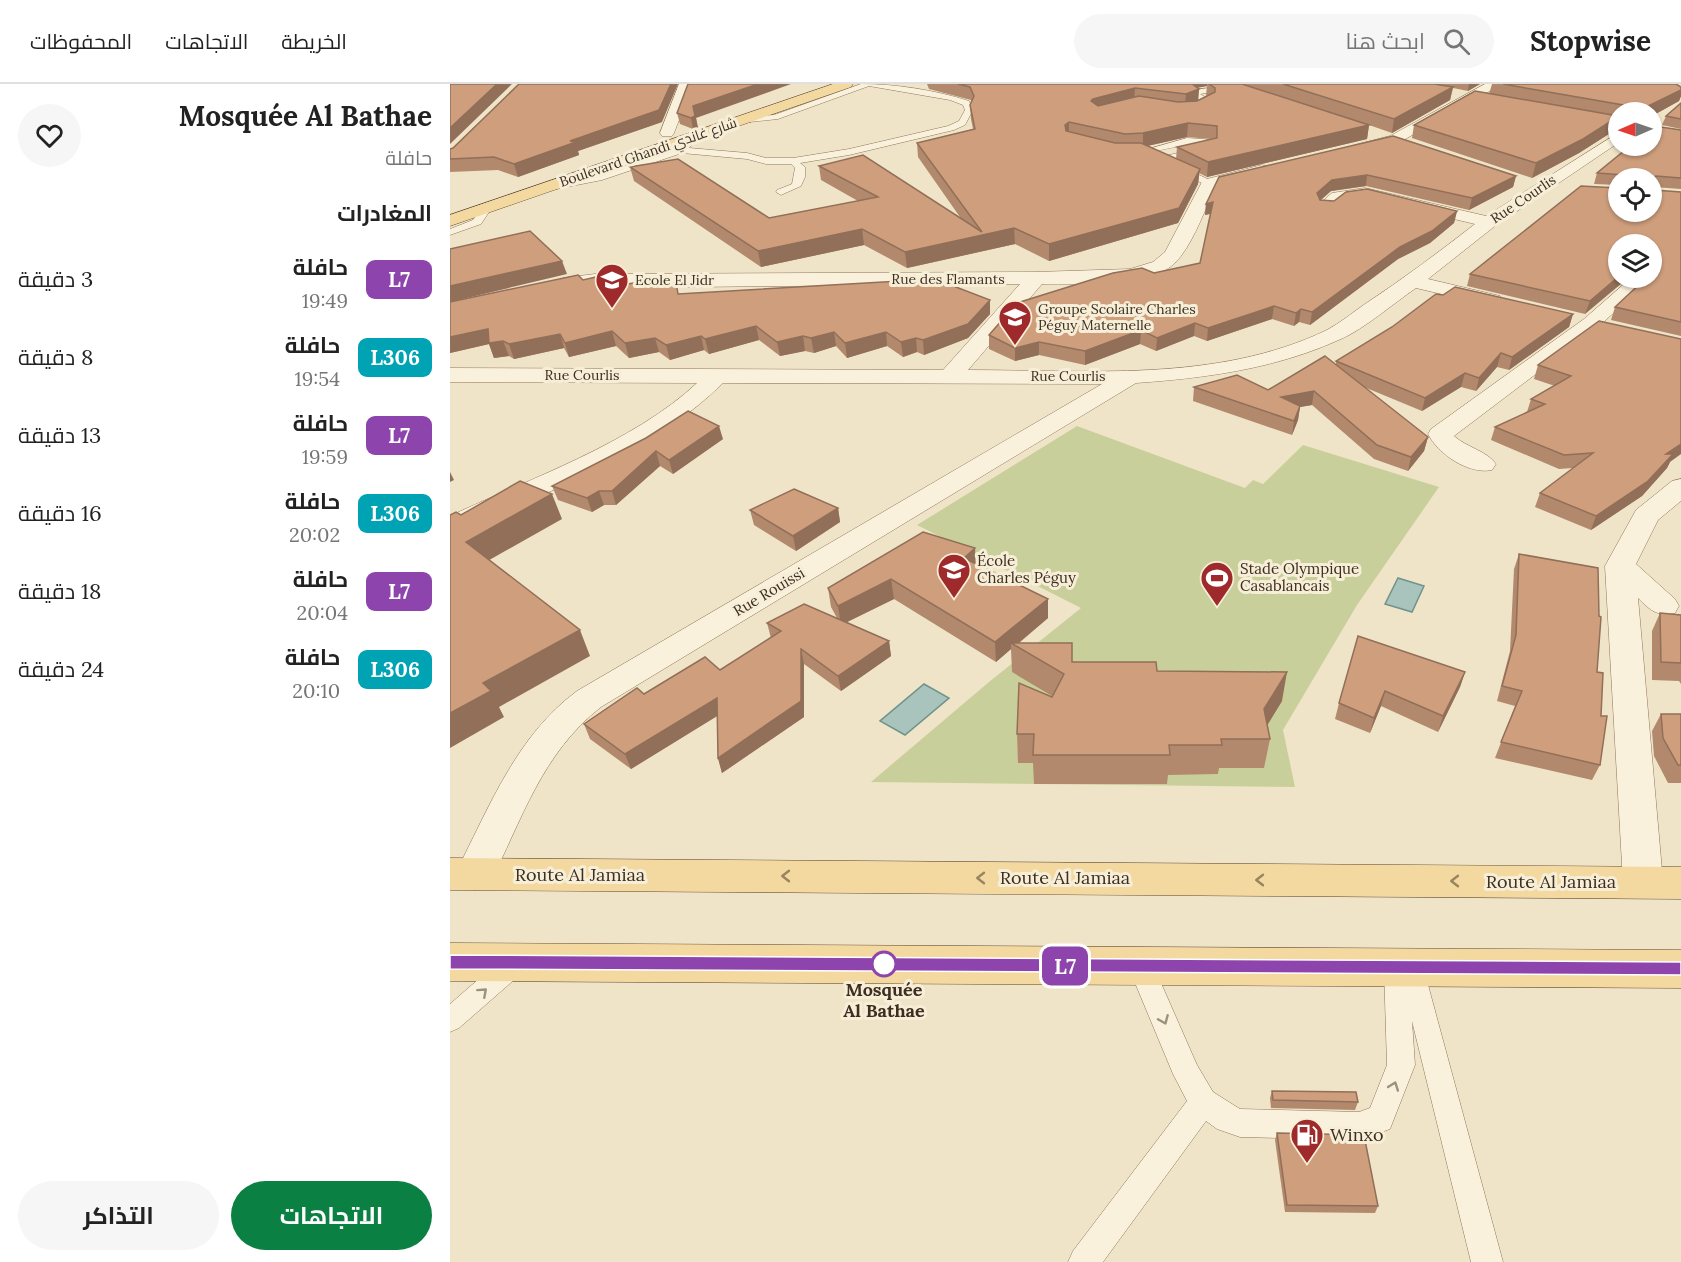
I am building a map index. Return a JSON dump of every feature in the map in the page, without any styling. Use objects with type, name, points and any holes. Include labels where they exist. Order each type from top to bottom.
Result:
[{"type":"main road","name":"Boulevard Ghandi شارع غاندي","points":[[450,208],[811,84]]},
{"type":"main road","name":"Boulevard Ghandi شارع غاندي","points":[[450,221],[846,84]]},
{"type":"main road","name":"Route Al Jamiaa","points":[[463,874],[1662,882]]},
{"type":"main road","points":[[450,962],[1681,969]]},
{"type":"street","points":[[667,133],[686,84]]},
{"type":"street","points":[[1338,153],[1395,140],[1495,84]]},
{"type":"street","points":[[1449,93],[1493,101]]},
{"type":"street","points":[[1372,132],[1417,147]]},
{"type":"street","name":"Rue Courlis","points":[[450,375],[1130,376],[1205,370],[1241,364],[1297,349],[1335,334],[1413,280],[1489,222],[1608,143]]},
{"type":"street","points":[[1209,183],[1280,166]]},
{"type":"street","points":[[1517,180],[1539,188],[1573,190]]},
{"type":"street","name":"Rue des Flamants","points":[[550,286],[595,280],[1118,277],[1148,271],[1160,266],[1173,255],[1209,183]]},
{"type":"street","points":[[1326,206],[1338,196],[1365,193],[1489,222]]},
{"type":"street","points":[[950,376],[1036,278]]},
{"type":"street","points":[[1413,280],[1513,305]]},
{"type":"street","points":[[1483,464],[1442,440],[1440,434],[1580,321],[1632,288]]},
{"type":"street","points":[[1580,321],[1613,329]]},
{"type":"street","points":[[450,396],[500,375]]},
{"type":"street","points":[[450,526],[597,458],[654,427],[689,403],[717,376]]},
{"type":"street","name":"Rue Rouissi","points":[[463,874],[544,742],[563,720],[590,699],[1130,376]]},
{"type":"street","points":[[1662,882],[1620,566],[1646,516],[1681,487]]},
{"type":"street","points":[[1620,566],[1664,606]]},
{"type":"lane","points":[[681,150],[793,161],[849,152],[951,128],[962,123],[969,110],[966,103],[951,98],[868,84],[776,117],[740,120]]},
{"type":"lane","points":[[1191,84],[1210,90]]},
{"type":"lane","points":[[1188,110],[1209,103],[1195,92],[1222,90]]},
{"type":"lane","points":[[546,188],[595,180],[681,150],[689,144],[692,136]]},
{"type":"lane","points":[[1161,160],[1212,147],[1212,144],[1204,140],[1192,140],[1138,152],[1161,160],[1209,183]]},
{"type":"lane","points":[[781,192],[796,186],[800,177],[800,167],[793,161]]},
{"type":"lane","points":[[450,232],[480,220],[485,215],[486,209]]},
{"type":"lane","points":[[450,1020],[515,963]]},
{"type":"lane","points":[[1141,966],[1187,1074],[1203,1102],[1227,1119],[1240,1123],[1359,1126],[1380,1119],[1401,1065],[1404,967]]},
{"type":"lane","points":[[1404,967],[1487,1262]]},
{"type":"lane","points":[[1084,1262],[1203,1102]]},
{"type":"green space","name":"Stade Olympique Casablancais","points":[[1077,426],[1245,488],[1253,480],[1263,484],[1303,445],[1439,487],[1357,605],[1283,730],[1295,787],[871,782],[1081,608],[917,525]]},
{"type":"water","points":[[1398,578],[1424,586],[1412,612],[1385,604]]},
{"type":"water","points":[[924,684],[949,698],[905,735],[880,721]]},
{"type":"building","points":[[450,84],[497,84],[450,128]]},
{"type":"building","points":[[519,84],[671,84],[659,110],[570,141],[576,142],[514,164],[494,157],[450,159],[450,149]]},
{"type":"building","points":[[688,84],[758,84],[693,106],[695,116],[691,118],[677,113]]},
{"type":"building","points":[[958,84],[1192,84],[1199,89],[1186,94],[1135,88],[1091,101],[1098,106],[1139,96],[1178,102],[1197,101],[1215,92],[1215,88],[1209,84],[1242,84],[1369,125],[1208,162],[1177,147],[1217,138],[1217,126],[1188,123],[1143,133],[1125,134],[1069,122],[1065,125],[1066,131],[1115,143],[1141,143],[1200,169],[1179,208],[1049,244],[1014,228],[905,252],[862,229],[758,251],[630,167],[678,159],[769,218],[878,197],[819,166],[863,155],[982,232],[917,143],[975,129],[970,105],[974,96],[970,87]]},
{"type":"building","points":[[1283,84],[1434,84],[1453,87],[1394,119]]},
{"type":"building","points":[[1503,84],[1676,84],[1681,87],[1681,90],[1656,102],[1608,102]]},
{"type":"building","points":[[1475,91],[1608,114],[1608,123],[1536,163],[1414,125]]},
{"type":"building","points":[[1681,103],[1681,119],[1666,116]]},
{"type":"building","points":[[1662,127],[1681,130],[1681,178],[1662,176],[1662,168],[1608,168],[1608,174],[1597,173],[1618,156],[1662,156]]},
{"type":"building","points":[[1393,136],[1516,176],[1472,198],[1367,175],[1332,180],[1317,193],[1320,200],[1334,201],[1346,192],[1367,189],[1457,211],[1432,231],[1400,247],[1312,312],[1301,309],[1296,313],[1274,306],[1208,328],[1195,323],[1157,338],[1141,330],[1085,351],[1039,342],[1015,348],[989,335],[1017,303],[1113,273],[1142,268],[1154,273],[1200,263],[1213,202],[1206,204],[1219,177]]},
{"type":"building","points":[[1581,186],[1608,187],[1608,222],[1662,222],[1662,191],[1681,192],[1681,322],[1615,307],[1635,288],[1662,288],[1662,234],[1608,234],[1608,286],[1590,301],[1470,274]]},
{"type":"building","points":[[530,231],[562,261],[450,286],[450,249]]},
{"type":"building","points":[[578,275],[583,280],[600,276],[623,282],[622,285],[650,280],[659,286],[676,282],[678,294],[935,279],[990,300],[968,324],[923,340],[916,338],[901,342],[886,332],[845,343],[834,332],[811,338],[803,336],[777,342],[756,326],[705,339],[701,336],[666,345],[655,338],[625,343],[612,331],[565,343],[560,334],[509,344],[503,341],[489,343],[488,329],[450,337],[450,302]]},
{"type":"building","points":[[1455,287],[1573,314],[1512,357],[1501,353],[1479,378],[1465,373],[1425,398],[1336,361],[1392,327],[1436,294],[1443,295]]},
{"type":"building","points":[[1599,321],[1681,339],[1681,444],[1666,454],[1673,454],[1648,481],[1596,516],[1540,493],[1593,453],[1564,455],[1495,427],[1545,404],[1531,399],[1571,376],[1538,365]]},
{"type":"building","points":[[1325,356],[1428,437],[1411,457],[1377,445],[1314,391],[1281,397],[1300,406],[1294,421],[1194,387],[1237,375],[1268,390]]},
{"type":"building","points":[[688,411],[719,426],[669,460],[656,451],[612,491],[599,491],[587,498],[552,486],[646,438]]},
{"type":"building","points":[[520,481],[552,494],[466,542],[580,630],[483,683],[491,691],[450,713],[450,515],[456,512],[461,515]]},
{"type":"building","points":[[794,489],[838,508],[793,536],[750,510]]},
{"type":"building","points":[[923,532],[975,548],[964,558],[1048,599],[995,642],[891,579],[838,606],[828,588]]},
{"type":"building","points":[[1519,554],[1598,568],[1599,616],[1601,617],[1597,672],[1603,673],[1601,716],[1607,716],[1600,765],[1501,742],[1522,691],[1502,686],[1516,635]]},
{"type":"building","points":[[804,604],[889,641],[838,676],[801,649],[801,701],[718,758],[717,698],[625,754],[584,724],[637,688],[644,694],[705,657],[720,670],[781,631],[767,623]]},
{"type":"building","points":[[1660,613],[1681,615],[1681,663],[1661,662]]},
{"type":"building","points":[[1358,636],[1465,672],[1443,716],[1385,691],[1374,718],[1339,703]]},
{"type":"building","points":[[1011,643],[1072,643],[1072,662],[1156,662],[1157,671],[1287,672],[1264,709],[1270,739],[1221,739],[1222,745],[1169,745],[1170,755],[1033,755],[1034,734],[1017,734],[1019,683],[1052,697],[1064,674]]},
{"type":"building","points":[[1661,714],[1681,714],[1681,765],[1678,765],[1663,738]]},
{"type":"building","points":[[1272,1091],[1356,1092],[1358,1102],[1273,1100]]},
{"type":"building","points":[[1277,1133],[1364,1135],[1378,1206],[1287,1205]]},
{"type":"bus line","name":"L7","points":[[450,962],[1681,968]]},
{"type":"place","name":"Ecole El Jidr","points":[[612,309]]},
{"type":"place","name":"Groupe Scolaire Charles Péguy Maternelle","points":[[1015,346]]},
{"type":"place","name":"École Charles Péguy","points":[[954,599]]},
{"type":"place","name":"Stade Olympique Casablancais","points":[[1217,607]]},
{"type":"place","name":"Mosquée Al Bathae","points":[[884,964]]},
{"type":"place","name":"Winxo","points":[[1307,1164]]}]
